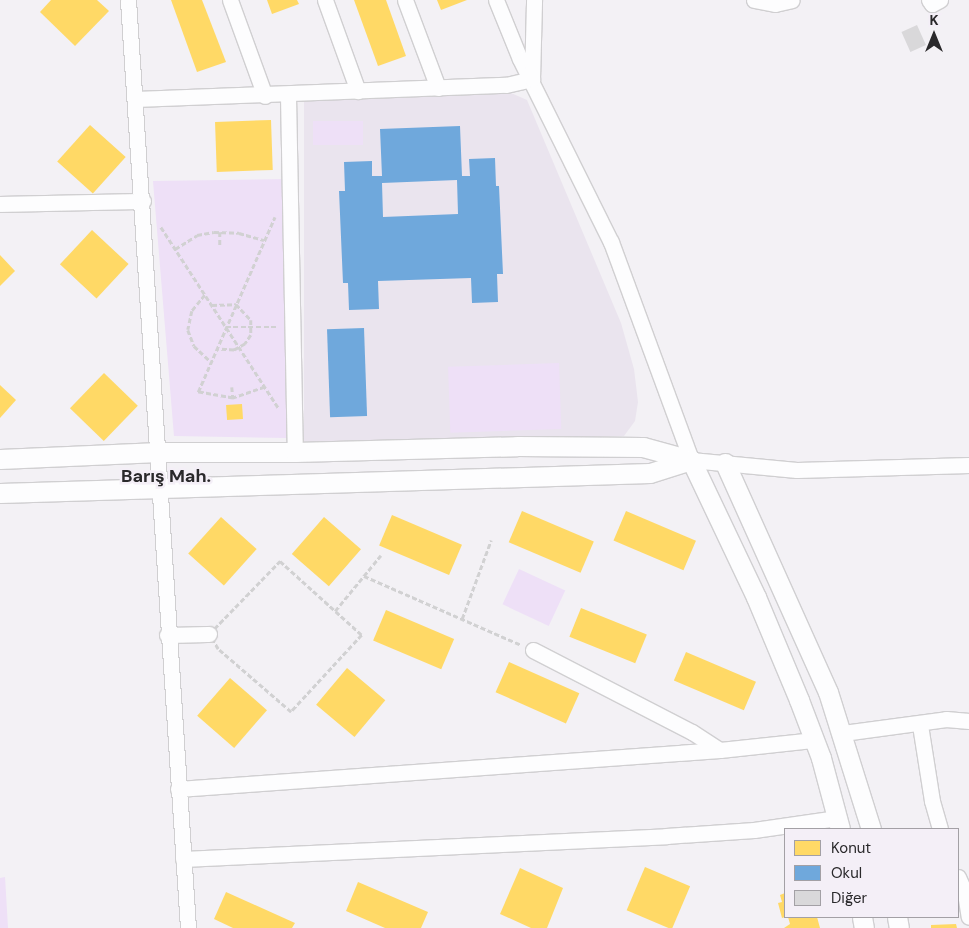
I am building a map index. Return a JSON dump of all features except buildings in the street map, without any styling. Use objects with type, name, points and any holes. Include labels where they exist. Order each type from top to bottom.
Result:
[{"type":"main road","points":[[0,458],[159,452],[295,452],[518,446],[644,447],[691,460],[756,597],[814,740],[838,823]]},
{"type":"main road","points":[[0,493],[650,473],[691,460]]},
{"type":"main road","points":[[725,463],[781,583],[843,733],[871,828]]},
{"type":"street","points":[[128,0],[162,487],[167,635],[188,928]]},
{"type":"street","points":[[230,0],[266,96]]},
{"type":"street","points":[[325,0],[358,91]]},
{"type":"street","points":[[405,0],[438,88]]},
{"type":"street","points":[[496,0],[611,242],[691,460],[797,470],[969,465]]},
{"type":"street","points":[[532,79],[534,0]]},
{"type":"street","points":[[754,0],[775,4],[792,0]]},
{"type":"street","points":[[929,0],[932,4],[940,0]]},
{"type":"street","points":[[135,99],[288,96],[506,85],[532,79]]},
{"type":"street","points":[[288,96],[295,452]]},
{"type":"street","points":[[0,204],[143,201]]},
{"type":"street","points":[[167,635],[209,634]]},
{"type":"street","points":[[533,650],[692,732],[720,750]]},
{"type":"street","points":[[843,733],[920,725],[946,719],[969,720]]},
{"type":"street","points":[[920,725],[932,801],[940,828]]},
{"type":"street","points":[[178,789],[720,750],[814,740]]},
{"type":"street","points":[[183,859],[666,836],[838,823]]},
{"type":"street","points":[[967,887],[969,917]]},
{"type":"path","points":[[265,387],[233,398],[198,392],[279,208]]},
{"type":"path","points":[[161,228],[294,433]]},
{"type":"path","points":[[175,249],[197,235],[220,232],[253,236],[264,240]]},
{"type":"path","points":[[220,232],[220,246]]},
{"type":"path","points":[[205,295],[192,311],[188,330],[194,346],[211,362]]},
{"type":"path","points":[[212,305],[236,304],[248,315],[252,327],[248,341],[240,348],[217,349]]},
{"type":"path","points":[[226,327],[292,326]]},
{"type":"path","points":[[232,387],[233,398]]},
{"type":"path","points":[[462,619],[491,540]]},
{"type":"path","points":[[335,611],[381,555]]},
{"type":"path","points":[[280,562],[362,635],[291,712],[218,649],[209,634],[280,562]]},
{"type":"path","points":[[364,576],[533,650]]},
{"type":"shaded area","points":[[511,93],[527,100],[621,323],[634,369],[638,402],[635,421],[624,436],[304,443],[304,100]]},
{"type":"shaded area","points":[[313,121],[363,121],[363,145],[313,145]]},
{"type":"shaded area","points":[[286,179],[286,438],[174,436],[153,181]]},
{"type":"shaded area","points":[[559,363],[561,429],[450,433],[448,367]]},
{"type":"shaded area","points":[[519,569],[565,591],[549,626],[503,604]]},
{"type":"shaded area","points":[[5,877],[8,928],[0,928],[0,878]]},
{"type":"district","name":"Barış Mah.","points":[[166,476]]}]
